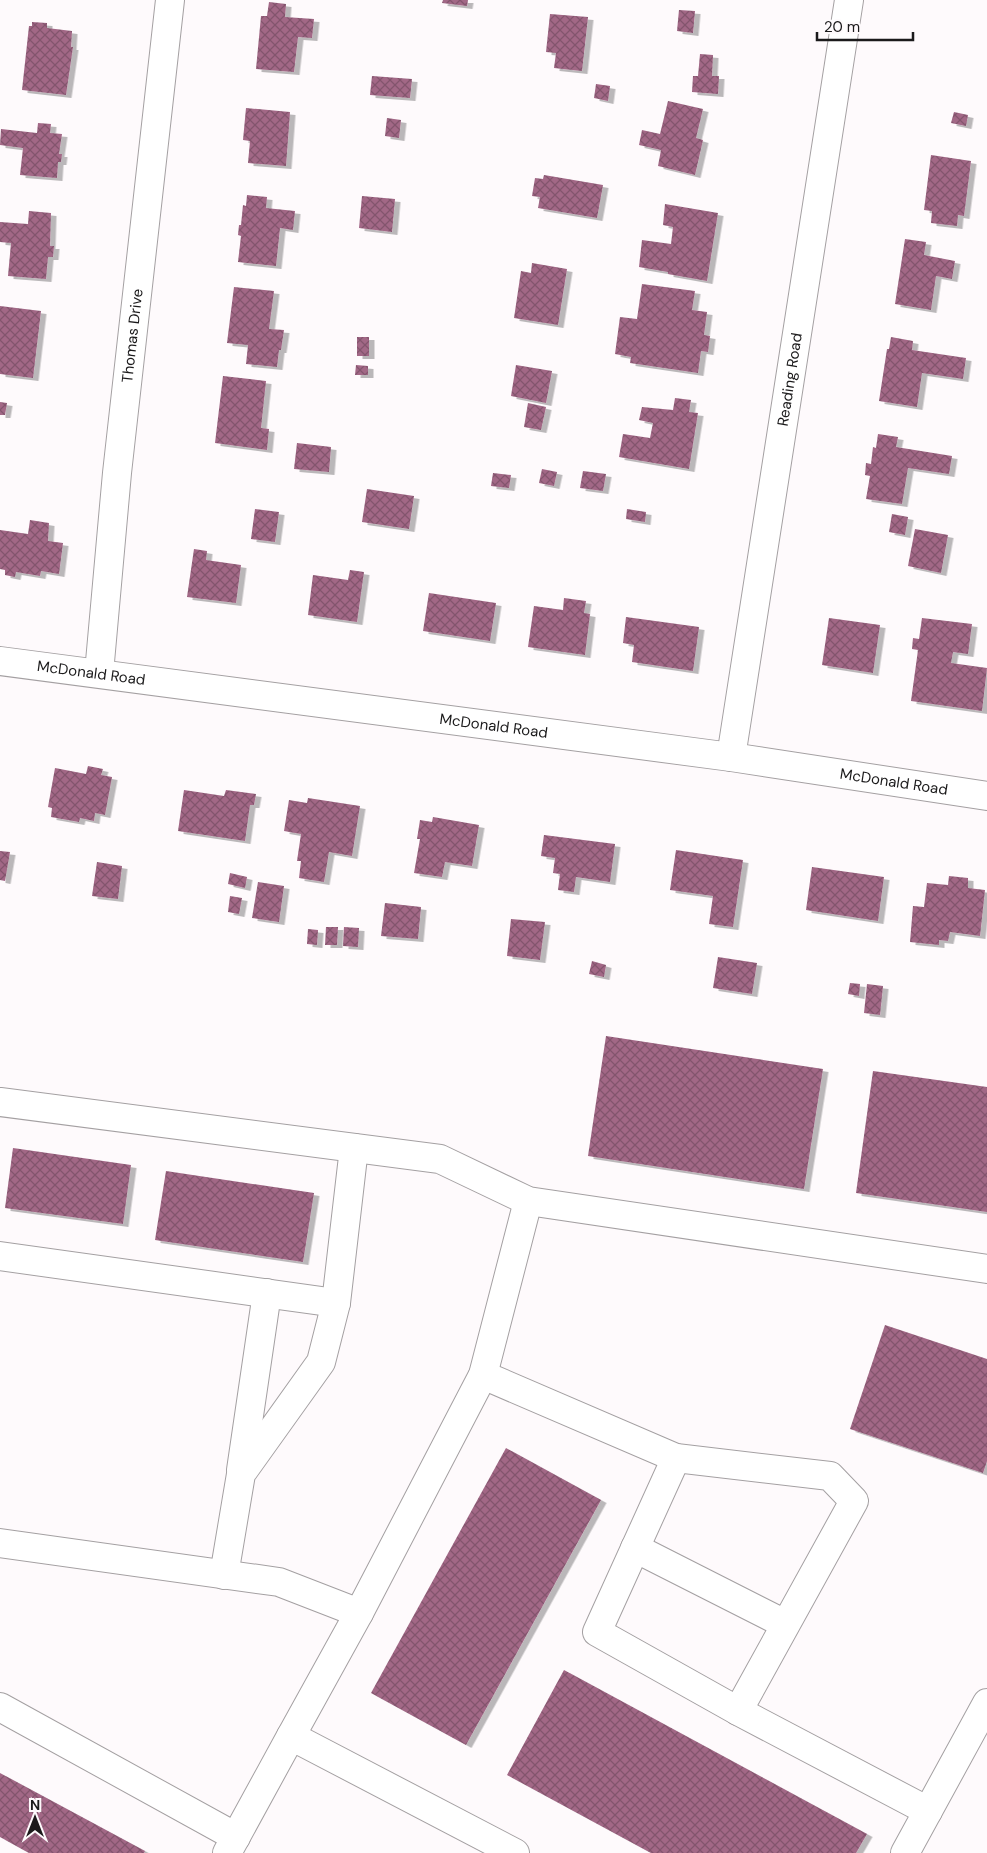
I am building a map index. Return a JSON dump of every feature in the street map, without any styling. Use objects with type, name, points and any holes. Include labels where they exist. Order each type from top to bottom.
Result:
[{"type":"street","name":"Thomas Drive","points":[[99,673],[118,473],[170,0]]},
{"type":"street","name":"Reading Road","points":[[731,758],[849,0]]},
{"type":"street","name":"McDonald Road","points":[[0,661],[731,758],[987,796]]},
{"type":"street","points":[[0,1102],[440,1159],[528,1201],[987,1269]]},
{"type":"street","points":[[240,1474],[322,1362],[336,1303],[354,1148]]},
{"type":"street","points":[[0,1707],[232,1845],[359,1613],[483,1375],[528,1201]]},
{"type":"street","points":[[0,1256],[336,1303]]},
{"type":"street","points":[[224,1575],[266,1293]]},
{"type":"street","points":[[483,1375],[676,1458],[830,1476],[854,1501],[738,1711]]},
{"type":"street","points":[[676,1458],[597,1632],[738,1711],[928,1811]]},
{"type":"street","points":[[0,1543],[279,1582],[359,1613]]},
{"type":"street","points":[[635,1548],[785,1624]]},
{"type":"street","points":[[905,1853],[987,1703]]},
{"type":"street","points":[[291,1736],[515,1853]]},
{"type":"building","points":[[443,0],[468,0],[467,6],[442,3]]},
{"type":"building","points":[[269,2],[286,4],[285,17],[314,19],[312,38],[298,37],[294,72],[256,69],[261,16],[267,16]]},
{"type":"building","points":[[679,10],[695,11],[693,33],[677,31]]},
{"type":"building","points":[[550,14],[588,17],[582,71],[554,68],[556,53],[546,52]]},
{"type":"building","points":[[32,22],[47,23],[47,28],[72,31],[71,47],[73,47],[66,95],[22,90],[29,26],[32,26]]},
{"type":"building","points":[[700,54],[713,55],[712,76],[719,76],[718,94],[692,92],[693,76],[698,76]]},
{"type":"building","points":[[372,76],[412,79],[410,98],[370,95]]},
{"type":"building","points":[[596,84],[610,86],[608,101],[594,98]]},
{"type":"building","points":[[668,101],[703,109],[696,138],[703,140],[695,175],[658,166],[661,150],[639,145],[642,130],[660,134]]},
{"type":"building","points":[[246,108],[290,112],[286,166],[248,163],[250,141],[243,140]]},
{"type":"building","points":[[954,112],[968,115],[966,126],[951,123]]},
{"type":"building","points":[[387,118],[401,120],[399,138],[385,136]]},
{"type":"building","points":[[38,123],[51,124],[50,133],[62,134],[59,154],[62,154],[61,162],[58,162],[57,178],[20,175],[23,148],[0,145],[1,129],[37,133]]},
{"type":"building","points":[[931,155],[971,161],[964,216],[958,215],[957,226],[931,223],[932,211],[924,210]]},
{"type":"building","points":[[544,175],[603,185],[597,218],[538,208],[540,197],[532,196],[535,178],[543,179]]},
{"type":"building","points":[[247,195],[267,197],[266,208],[295,211],[293,230],[280,228],[276,266],[238,262],[241,236],[238,235],[239,225],[241,225],[243,205],[246,206]]},
{"type":"building","points":[[362,196],[395,199],[392,232],[359,228]]},
{"type":"building","points":[[665,204],[718,213],[707,281],[639,267],[642,240],[671,244],[673,227],[663,225]]},
{"type":"building","points":[[29,211],[51,213],[50,246],[54,246],[53,257],[48,257],[46,279],[8,276],[11,243],[0,242],[0,222],[28,224]]},
{"type":"building","points":[[905,239],[926,242],[924,255],[955,261],[952,279],[936,276],[931,310],[895,304]]},
{"type":"building","points":[[532,263],[567,269],[558,325],[514,318],[521,271],[531,273]]},
{"type":"building","points":[[642,284],[695,291],[692,310],[707,312],[704,335],[710,336],[708,352],[701,351],[698,373],[630,363],[631,357],[615,354],[620,317],[637,319]]},
{"type":"building","points":[[234,287],[274,291],[269,329],[284,330],[277,367],[246,364],[248,345],[227,343]]},
{"type":"building","points":[[0,306],[41,311],[33,378],[0,374]]},
{"type":"building","points":[[357,337],[369,337],[369,356],[357,356]]},
{"type":"building","points":[[891,337],[913,341],[912,350],[966,358],[963,379],[922,373],[917,407],[879,401],[887,349],[889,349]]},
{"type":"building","points":[[356,365],[368,366],[368,375],[355,375]]},
{"type":"building","points":[[516,365],[552,371],[546,403],[511,396]]},
{"type":"building","points":[[223,376],[266,381],[261,428],[269,429],[267,450],[215,443]]},
{"type":"building","points":[[675,398],[691,400],[689,412],[698,413],[689,469],[619,457],[623,434],[650,438],[653,423],[639,420],[642,407],[673,410]]},
{"type":"building","points":[[0,402],[7,403],[5,415],[0,415]]},
{"type":"building","points":[[528,403],[546,407],[541,430],[524,427]]},
{"type":"building","points":[[878,434],[898,437],[896,447],[952,456],[949,474],[908,468],[902,504],[866,499],[870,476],[865,475],[866,463],[871,464],[873,447],[876,448]]},
{"type":"building","points":[[297,443],[331,447],[329,472],[294,469]]},
{"type":"building","points":[[542,469],[557,472],[554,486],[539,483]]},
{"type":"building","points":[[583,471],[606,474],[603,491],[580,488]]},
{"type":"building","points":[[493,473],[511,475],[509,488],[491,486]]},
{"type":"building","points":[[367,489],[414,496],[409,529],[362,522]]},
{"type":"building","points":[[255,509],[279,512],[275,542],[251,539]]},
{"type":"building","points":[[627,509],[646,512],[645,522],[626,519]]},
{"type":"building","points":[[892,514],[908,517],[905,535],[889,532]]},
{"type":"building","points":[[30,520],[49,523],[48,541],[63,543],[59,574],[41,571],[40,576],[16,572],[15,577],[5,575],[5,570],[0,569],[0,530],[28,534]]},
{"type":"building","points":[[915,529],[948,535],[941,573],[908,566]]},
{"type":"building","points":[[194,549],[207,551],[206,560],[241,565],[236,603],[187,597]]},
{"type":"building","points":[[350,570],[364,572],[357,622],[308,615],[313,575],[348,580]]},
{"type":"building","points":[[429,593],[496,603],[490,641],[423,631]]},
{"type":"building","points":[[564,598],[586,601],[584,613],[590,614],[585,655],[528,647],[534,606],[563,610]]},
{"type":"building","points":[[626,617],[699,627],[693,671],[632,662],[634,645],[623,643]]},
{"type":"building","points":[[829,618],[880,625],[873,673],[822,665]]},
{"type":"building","points":[[922,618],[972,624],[968,654],[953,652],[951,663],[987,668],[982,711],[911,701],[918,650],[912,649],[913,638],[919,639]]},
{"type":"building","points":[[88,766],[103,769],[101,775],[112,777],[105,815],[95,813],[94,821],[80,818],[79,822],[51,817],[52,808],[48,807],[55,768],[86,774]]},
{"type":"building","points":[[184,790],[224,796],[226,790],[256,794],[254,805],[250,805],[245,841],[178,831]]},
{"type":"building","points":[[308,798],[360,806],[352,856],[329,852],[324,882],[299,878],[301,861],[297,861],[301,834],[284,831],[289,800],[307,803]]},
{"type":"building","points":[[433,817],[479,825],[472,866],[445,862],[442,877],[414,873],[420,839],[417,839],[420,820],[432,822]]},
{"type":"building","points":[[544,835],[615,844],[610,882],[576,877],[574,892],[558,890],[560,874],[553,873],[555,858],[541,856]]},
{"type":"building","points":[[676,850],[743,860],[733,927],[709,924],[713,896],[670,890]]},
{"type":"building","points":[[0,851],[10,852],[5,881],[0,880]]},
{"type":"building","points":[[97,862],[122,866],[118,899],[92,896]]},
{"type":"building","points":[[812,867],[884,877],[878,921],[806,910]]},
{"type":"building","points":[[230,873],[247,877],[245,888],[228,884]]},
{"type":"building","points":[[949,876],[968,878],[968,888],[985,890],[980,936],[950,932],[948,941],[939,940],[939,945],[910,942],[913,906],[924,907],[927,883],[948,885]]},
{"type":"building","points":[[258,882],[284,886],[279,922],[252,918]]},
{"type":"building","points":[[230,896],[242,898],[239,914],[228,912]]},
{"type":"building","points":[[385,903],[421,907],[418,939],[381,936]]},
{"type":"building","points":[[511,919],[545,922],[540,960],[507,956]]},
{"type":"building","points":[[326,927],[338,927],[337,945],[325,945]]},
{"type":"building","points":[[344,927],[359,928],[358,947],[343,946]]},
{"type":"building","points":[[308,929],[318,930],[317,945],[307,944]]},
{"type":"building","points":[[718,957],[757,963],[752,994],[713,988]]},
{"type":"building","points":[[592,961],[606,965],[604,977],[589,974]]},
{"type":"building","points":[[850,983],[860,984],[859,996],[848,994]]},
{"type":"building","points":[[867,984],[883,986],[880,1015],[864,1013]]},
{"type":"building","points":[[606,1036],[823,1069],[804,1189],[588,1156]]},
{"type":"building","points":[[873,1071],[987,1087],[987,1212],[856,1193]]},
{"type":"building","points":[[13,1148],[131,1165],[123,1224],[5,1208]]},
{"type":"building","points":[[166,1171],[314,1193],[303,1262],[155,1240]]},
{"type":"building","points":[[885,1325],[987,1359],[987,1461],[983,1473],[850,1429]]},
{"type":"building","points":[[506,1448],[601,1500],[466,1745],[371,1693]]},
{"type":"building","points":[[564,1670],[867,1834],[856,1853],[651,1853],[507,1775]]},
{"type":"building","points":[[0,1773],[145,1851],[144,1853],[29,1853],[0,1837]]}]
